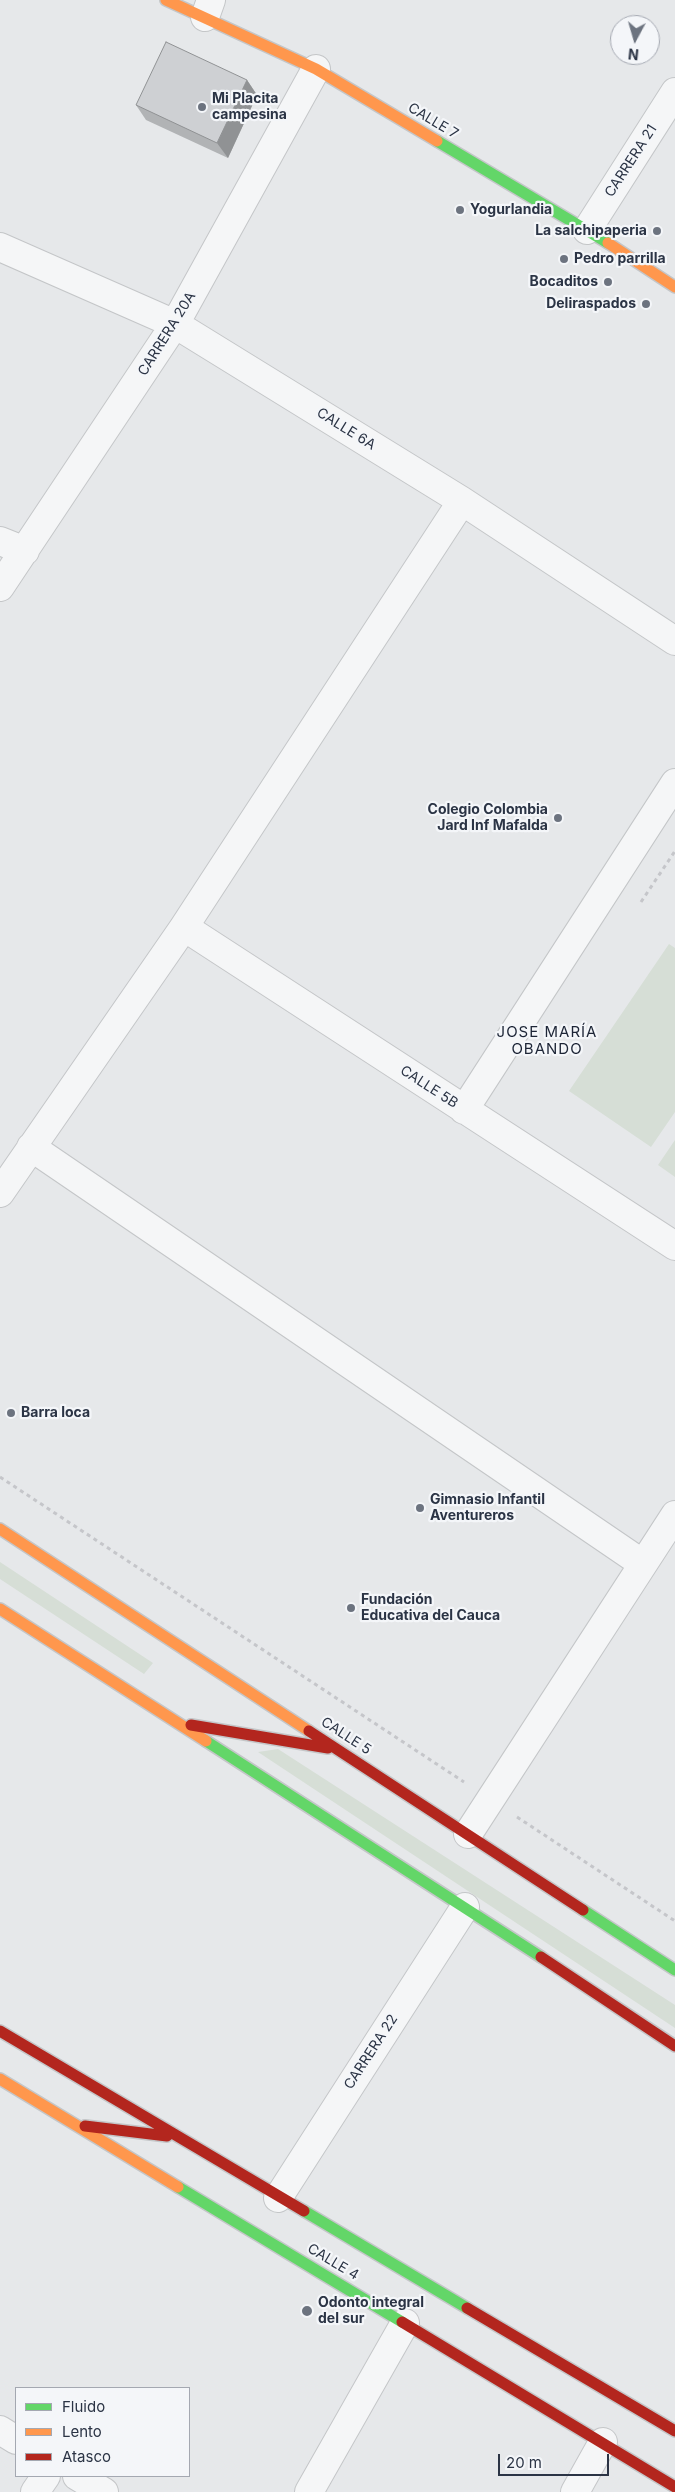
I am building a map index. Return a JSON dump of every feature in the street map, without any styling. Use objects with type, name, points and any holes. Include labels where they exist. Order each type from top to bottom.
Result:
[{"type":"main road","name":"CALLE 7","points":[[166,0],[208,8],[316,69],[587,230],[675,287]]},
{"type":"main road","name":"CALLE 5","points":[[0,1528],[675,1970]]},
{"type":"main road","points":[[0,1609],[465,1906],[675,2046]]},
{"type":"main road","points":[[178,1723],[339,1750]]},
{"type":"main road","name":"CALLE 4","points":[[0,2031],[278,2198],[675,2431]]},
{"type":"main road","name":"CALLE 4","points":[[0,2079],[675,2487]]},
{"type":"main road","points":[[76,2125],[178,2138]]},
{"type":"street","name":"CARRERA 20A","points":[[0,587],[175,324],[316,69]]},
{"type":"street","name":"CARRERA 21","points":[[587,230],[675,92]]},
{"type":"street","name":"CALLE 6A","points":[[0,247],[175,324],[462,501],[675,641]]},
{"type":"street","points":[[0,1193],[184,927],[462,501]]},
{"type":"street","points":[[0,540],[25,551]]},
{"type":"street","points":[[464,1110],[675,783]]},
{"type":"street","name":"CALLE 5B","points":[[184,927],[675,1246]]},
{"type":"street","points":[[31,1147],[643,1564]]},
{"type":"street","points":[[468,1834],[675,1515]]},
{"type":"street","name":"CARRERA 22","points":[[278,2198],[465,1906]]},
{"type":"street","points":[[309,2492],[405,2323]]},
{"type":"street","points":[[0,2430],[15,2439]]},
{"type":"street","points":[[575,2492],[603,2442]]},
{"type":"street","points":[[36,2492],[45,2477]]},
{"type":"street","points":[[79,2477],[104,2492]]},
{"type":"path","points":[[0,1477],[675,1921]]},
{"type":"shaded area","points":[[669,944],[675,948],[675,1112],[651,1147],[569,1091]]},
{"type":"shaded area","points":[[675,1140],[675,1177],[658,1165]]},
{"type":"shaded area","points":[[0,1562],[153,1663],[144,1674],[0,1579]]},
{"type":"shaded area","points":[[278,1749],[675,2005],[675,2028],[258,1752]]},
{"type":"building","name":"Mi Placita campesina","points":[[166,42],[247,80],[217,143],[136,105]]},
{"type":"traffic: fast","points":[[437,141],[608,243]]},
{"type":"traffic: fast","points":[[206,1741],[541,1957]]},
{"type":"traffic: fast","points":[[583,1910],[675,1970]]},
{"type":"traffic: fast","points":[[178,2187],[402,2322]]},
{"type":"traffic: fast","points":[[304,2211],[467,2308]]},
{"type":"traffic: slow","points":[[166,0],[316,69],[437,141]]},
{"type":"traffic: slow","points":[[608,243],[675,287]]},
{"type":"traffic: slow","points":[[0,1529],[309,1731]]},
{"type":"traffic: slow","points":[[0,1609],[206,1741]]},
{"type":"traffic: slow","points":[[0,2079],[178,2187]]},
{"type":"traffic: jam","points":[[191,1725],[328,1748]]},
{"type":"traffic: jam","points":[[309,1731],[583,1910]]},
{"type":"traffic: jam","points":[[541,1957],[675,2046]]},
{"type":"traffic: jam","points":[[0,2031],[304,2211]]},
{"type":"traffic: jam","points":[[85,2126],[167,2136]]},
{"type":"traffic: jam","points":[[467,2308],[675,2431]]},
{"type":"traffic: jam","points":[[402,2322],[675,2487]]},
{"type":"place","name":"Mi Placita campesina","points":[[202,107]]},
{"type":"place","name":"Yogurlandia","points":[[460,210]]},
{"type":"place","name":"La salchipaperia","points":[[657,231]]},
{"type":"place","name":"Pedro parrilla","points":[[564,259]]},
{"type":"place","name":"Bocaditos","points":[[608,282]]},
{"type":"place","name":"Deliraspados","points":[[646,304]]},
{"type":"place","name":"Colegio Colombia Jard Inf Mafalda","points":[[558,818]]},
{"type":"place","name":"Barra loca","points":[[11,1413]]},
{"type":"place","name":"Gimnasio Infantil Aventureros","points":[[420,1508]]},
{"type":"place","name":"Fundación Educativa del Cauca","points":[[351,1608]]},
{"type":"place","name":"Odonto integral del sur","points":[[307,2311]]},
{"type":"district","name":"JOSE MARÍA OBANDO","points":[[547,1040]]}]
